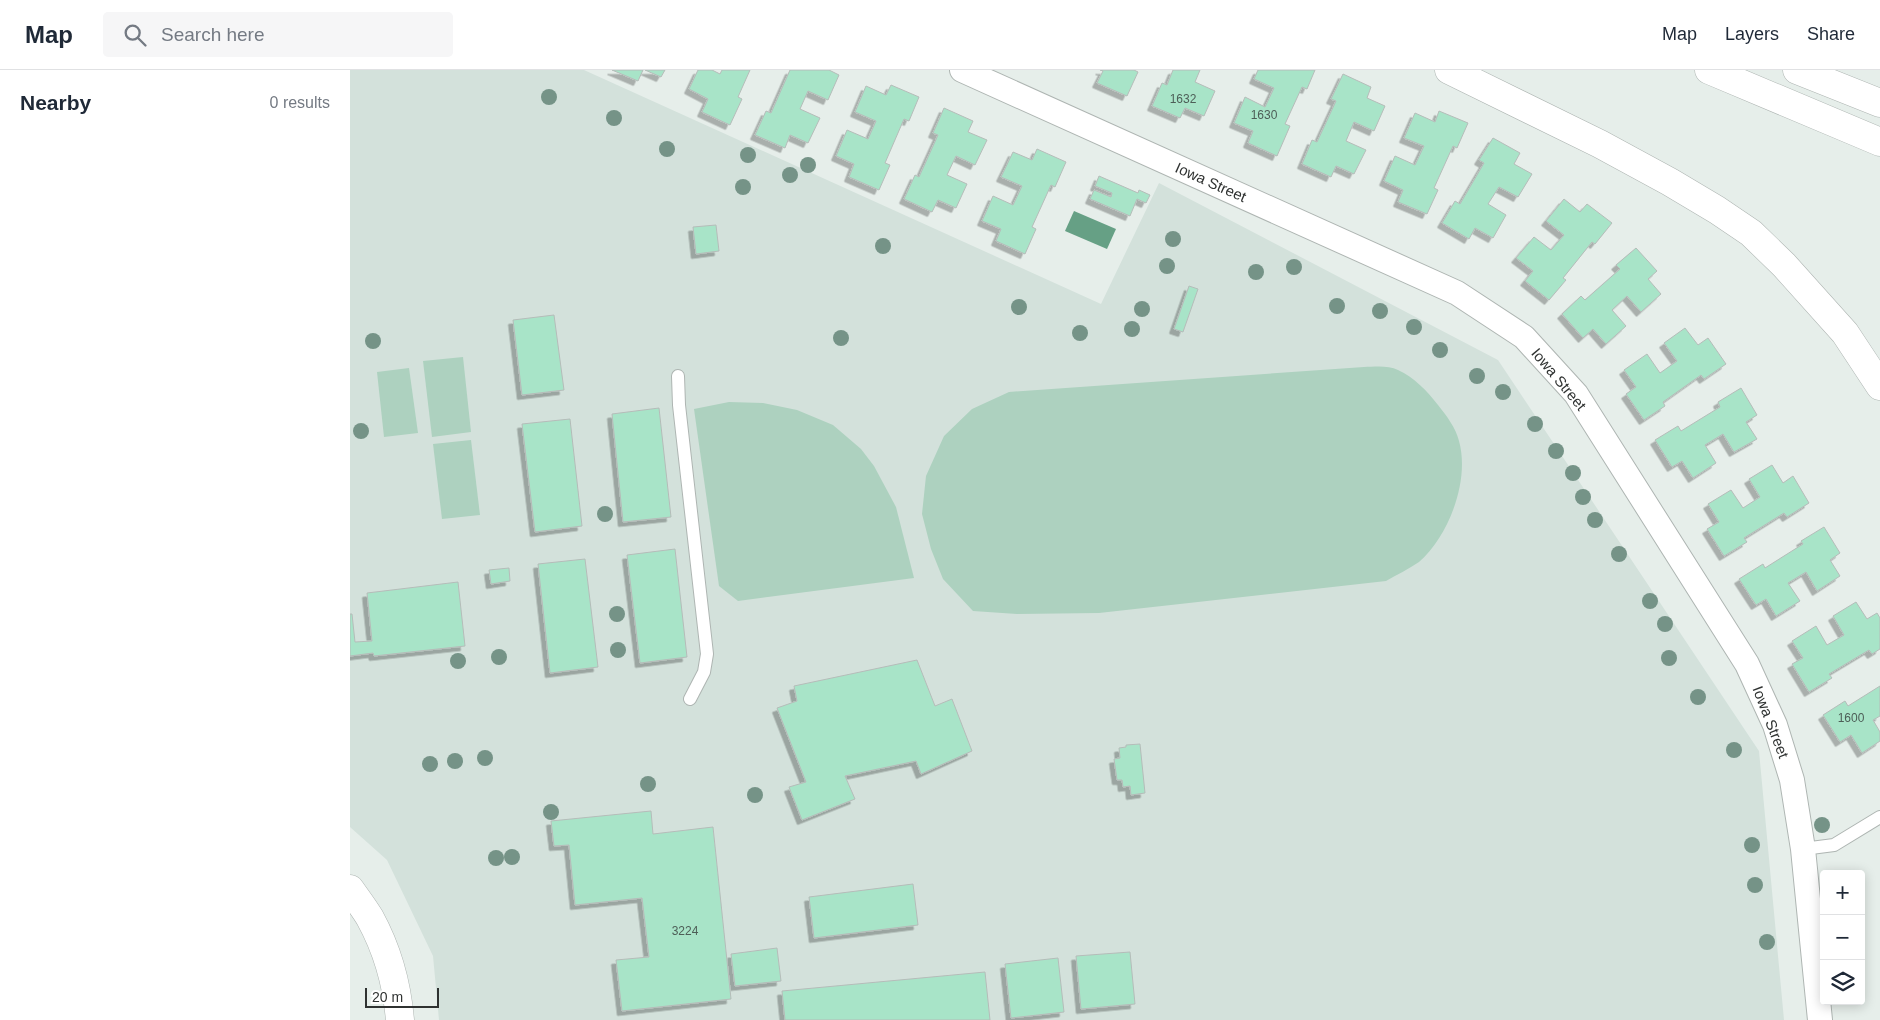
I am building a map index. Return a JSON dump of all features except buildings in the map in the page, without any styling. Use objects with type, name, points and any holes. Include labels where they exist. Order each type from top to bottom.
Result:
[{"type":"main road","points":[[1449,70],[1662,177],[1751,233],[1784,265],[1845,333],[1880,386]]},
{"type":"main road","points":[[1709,70],[1880,142]]},
{"type":"main road","points":[[1797,70],[1880,103]]},
{"type":"main road","points":[[350,889],[370,919],[390,966],[400,1020]]},
{"type":"street","name":"Iowa Street","points":[[962,70],[1457,293],[1524,337],[1576,394],[1747,664],[1775,725],[1792,780],[1803,849],[1820,1020]]},
{"type":"lane","points":[[678,376],[679,405],[707,654],[704,672],[690,699]]},
{"type":"lane","points":[[1803,849],[1834,845],[1880,816]]},
{"type":"shaded area","points":[[350,70],[584,70],[1101,304],[1159,183],[1498,360],[1759,751],[1784,1020],[439,1020],[433,956],[387,860],[350,827]]},
{"type":"shaded area","points":[[1074,211],[1116,229],[1107,249],[1065,231]]},
{"type":"shaded area","points":[[463,357],[471,432],[432,437],[423,361]]},
{"type":"shaded area","points":[[1364,367],[1394,368],[1409,376],[1420,385],[1438,405],[1453,427],[1458,436],[1462,456],[1459,490],[1448,523],[1439,538],[1419,562],[1386,581],[1099,613],[1017,614],[973,611],[943,579],[931,549],[922,514],[926,476],[944,436],[972,409],[1009,392]]},
{"type":"shaded area","points":[[409,368],[418,433],[384,437],[377,372]]},
{"type":"shaded area","points":[[729,402],[763,403],[797,410],[833,425],[861,449],[874,466],[896,507],[914,578],[738,601],[719,586],[694,409]]},
{"type":"shaded area","points":[[471,440],[480,515],[442,519],[433,444]]}]
